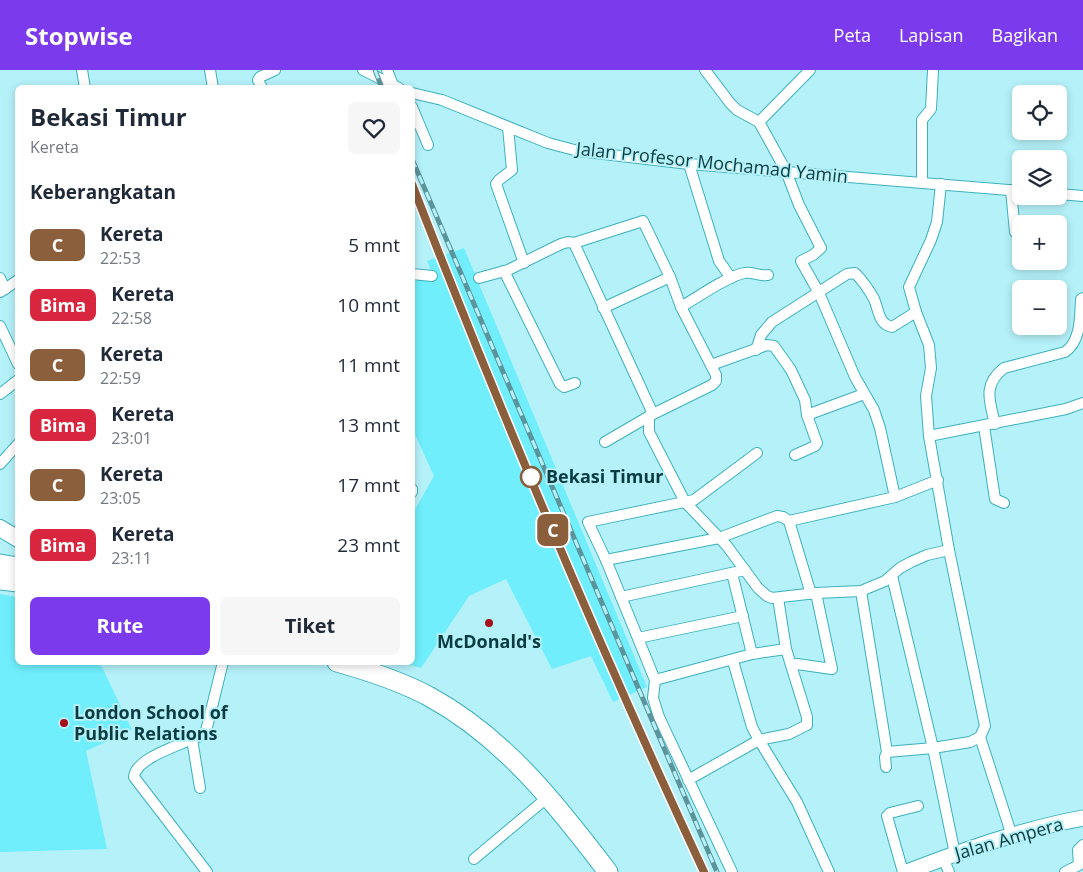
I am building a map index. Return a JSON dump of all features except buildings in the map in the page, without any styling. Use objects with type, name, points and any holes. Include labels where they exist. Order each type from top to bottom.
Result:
[{"type":"highway","points":[[0,564],[15,566]]},
{"type":"highway","points":[[0,580],[15,582]]},
{"type":"highway","points":[[348,665],[409,680],[448,693],[474,709],[522,751],[588,824],[623,872]]},
{"type":"highway","points":[[380,665],[409,680],[490,737],[548,797],[608,872]]},
{"type":"main road","points":[[0,528],[15,537]]},
{"type":"street","points":[[82,70],[84,85]]},
{"type":"street","points":[[210,70],[212,85]]},
{"type":"street","points":[[260,85],[258,80],[260,76],[274,70]]},
{"type":"street","points":[[363,70],[394,85]]},
{"type":"street","points":[[387,70],[395,85]]},
{"type":"street","points":[[705,70],[737,110],[759,122],[786,171],[799,205],[821,248],[813,255],[801,261],[818,293],[864,394],[874,410],[880,428],[895,497]]},
{"type":"street","points":[[759,122],[810,70]]},
{"type":"street","points":[[922,182],[922,120],[931,108],[933,70]]},
{"type":"street","name":"Jalan Profesor Mochamad Yamin","points":[[415,94],[442,100],[508,127],[570,149],[689,164],[1012,190]]},
{"type":"street","points":[[415,114],[428,145]]},
{"type":"street","points":[[508,127],[512,170],[498,180],[496,184],[524,263]]},
{"type":"street","points":[[689,164],[719,261],[731,278]]},
{"type":"street","points":[[886,752],[933,748],[970,742],[980,737],[985,726],[949,550],[929,436],[926,396],[931,368],[929,345],[916,312],[909,287],[932,240],[937,222],[941,184]]},
{"type":"street","points":[[1067,195],[1083,196]]},
{"type":"street","points":[[480,278],[504,272],[561,244],[574,243],[643,221],[670,277],[681,307],[711,365],[716,381],[651,415],[605,442]]},
{"type":"street","points":[[574,243],[651,415],[649,432],[685,502],[736,557],[767,596],[778,598],[861,591],[877,585],[911,562],[927,555],[949,550]]},
{"type":"street","points":[[504,272],[561,386],[567,387],[575,383]]},
{"type":"street","points":[[681,307],[731,278],[747,272],[762,276],[768,275]]},
{"type":"street","points":[[756,350],[761,336],[772,322],[847,274],[855,273],[862,280],[874,300],[883,323],[892,327],[916,312]]},
{"type":"street","points":[[415,274],[432,276]]},
{"type":"street","points":[[603,308],[670,277]]},
{"type":"street","points":[[0,278],[2,290],[15,282]]},
{"type":"street","points":[[995,424],[988,392],[997,374],[1004,368],[1065,352],[1071,348],[1078,329],[1081,299],[1083,298]]},
{"type":"street","points":[[0,326],[15,358]]},
{"type":"street","points":[[711,365],[771,345],[774,346],[781,354],[805,400],[807,415],[817,443],[815,446],[795,454]]},
{"type":"street","points":[[0,394],[15,382]]},
{"type":"street","points":[[807,415],[864,394]]},
{"type":"street","points":[[929,436],[1066,409],[1083,403]]},
{"type":"street","points":[[984,426],[995,499],[1004,503]]},
{"type":"street","points":[[0,464],[15,447]]},
{"type":"street","points":[[732,872],[659,717],[653,698],[655,680],[606,560],[588,522],[694,500],[757,452]]},
{"type":"street","points":[[606,560],[719,538],[777,516],[789,520],[895,497],[938,480]]},
{"type":"street","points":[[789,520],[813,594],[832,669],[792,665]]},
{"type":"street","points":[[621,597],[745,570]]},
{"type":"street","points":[[732,573],[752,654]]},
{"type":"street","points":[[892,576],[933,748],[949,862]]},
{"type":"street","points":[[861,591],[886,752],[886,768]]},
{"type":"street","points":[[688,780],[758,740],[789,734],[806,725],[807,717],[786,649],[778,598]]},
{"type":"street","points":[[638,638],[743,616]]},
{"type":"street","points":[[655,680],[733,661],[752,654],[786,649]]},
{"type":"street","points":[[733,661],[752,727],[758,740],[797,802],[828,872]]},
{"type":"street","points":[[207,872],[134,777],[135,770],[145,761],[198,738],[206,731],[222,665]]},
{"type":"street","points":[[980,737],[1012,836]]},
{"type":"street","points":[[192,739],[200,788]]},
{"type":"street","points":[[474,860],[548,797]]},
{"type":"street","points":[[903,872],[887,816],[890,813],[918,806]]},
{"type":"street","name":"Jalan Ampera","points":[[907,872],[949,862],[1039,826],[1083,818]]},
{"type":"street","points":[[1065,872],[1079,865],[1078,850],[1083,844]]},
{"type":"shaded area","points":[[464,248],[647,687],[613,702],[591,656],[552,669],[506,579],[469,596],[421,668],[411,665],[415,665],[415,509],[434,476],[415,434],[415,280],[436,282],[427,261]]},
{"type":"shaded area","points":[[0,594],[15,597],[15,665],[101,665],[132,730],[86,751],[107,849],[0,852]]},
{"type":"railway","points":[[375,70],[381,85]]},
{"type":"railway","points":[[415,166],[717,872]]},
{"type":"railway","points":[[415,192],[580,597],[704,872]]},
{"type":"train","name":"C","points":[[415,192],[580,597],[704,872]]},
{"type":"place","name":"Bekasi Timur","points":[[531,477]]},
{"type":"place","name":"McDonald's","points":[[489,623]]},
{"type":"place","name":"London School of Public Relations","points":[[64,723]]}]
